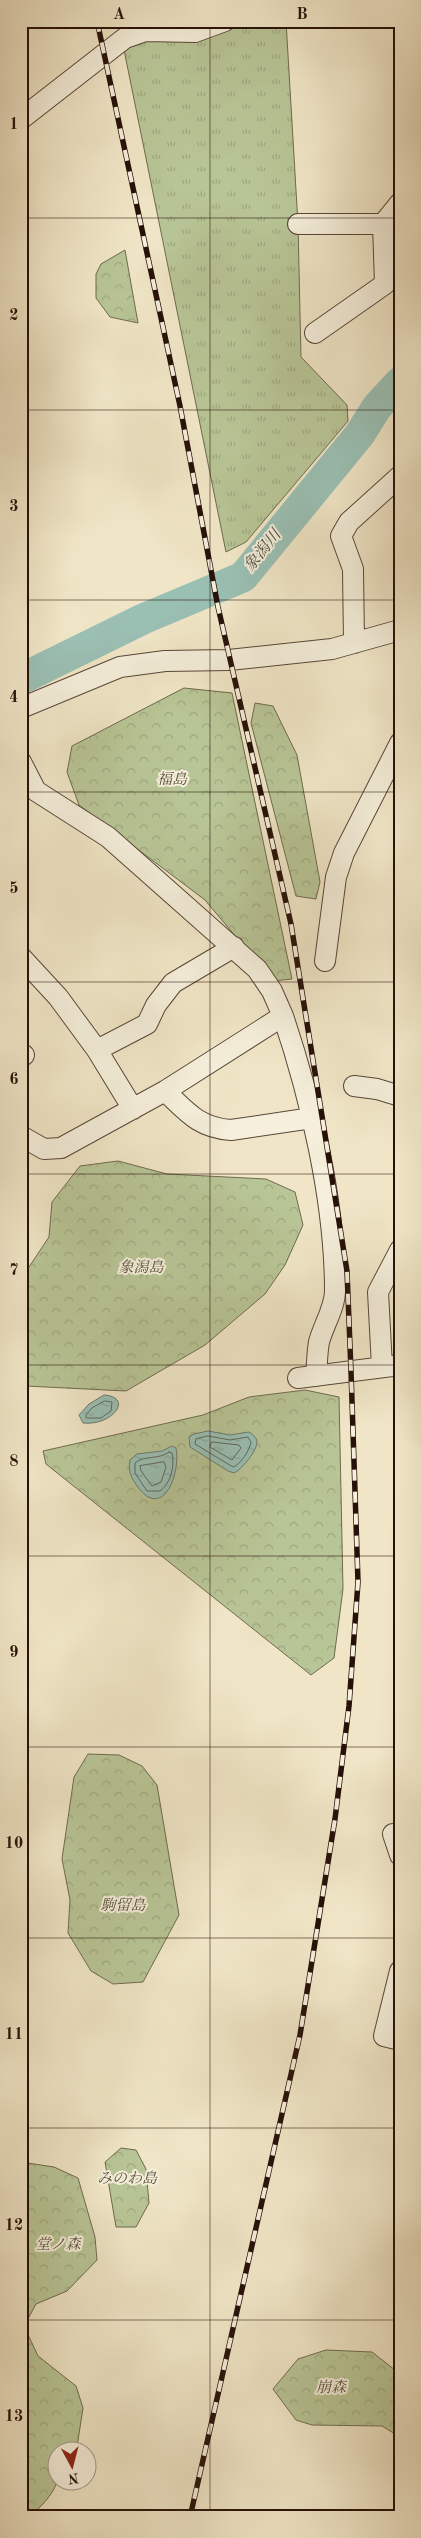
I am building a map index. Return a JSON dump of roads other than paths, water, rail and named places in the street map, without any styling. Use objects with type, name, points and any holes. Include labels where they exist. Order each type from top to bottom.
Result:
[{"type":"street","points":[[21,119],[125,38],[144,31],[195,32],[225,21]]},
{"type":"street","points":[[315,333],[385,284],[384,224],[400,203]]},
{"type":"street","points":[[298,224],[384,224]]},
{"type":"street","points":[[354,643],[353,569],[341,536],[349,522],[400,476]]},
{"type":"street","points":[[21,708],[120,667],[165,662],[263,656],[332,648],[400,630]]},
{"type":"street","points":[[325,961],[336,877],[344,853],[400,743]]},
{"type":"street","points":[[21,762],[36,791],[108,837],[234,947],[257,969],[272,991],[297,1057],[312,1118],[330,1227],[335,1294],[307,1377],[391,1366],[378,1292],[400,1250]]},
{"type":"street","points":[[97,1050],[147,1024],[156,1005],[173,983],[234,947]]},
{"type":"street","points":[[21,957],[58,997],[97,1050],[133,1109]]},
{"type":"street","points":[[21,1136],[44,1149],[61,1148],[165,1091],[283,1016]]},
{"type":"street","points":[[354,1086],[377,1089],[400,1096]]},
{"type":"street","points":[[165,1091],[205,1126],[218,1129],[231,1130],[312,1118]]},
{"type":"street","points":[[393,1834],[400,1855]]},
{"type":"street","points":[[400,1971],[384,2036],[400,2040]]},
{"type":"water","points":[[104,1395],[113,1397],[118,1401],[116,1411],[103,1420],[94,1423],[83,1423],[79,1415],[89,1404]]},
{"type":"water","points":[[208,1431],[230,1435],[249,1432],[256,1438],[257,1445],[249,1459],[234,1473],[190,1447],[189,1437]]},
{"type":"water","points":[[172,1446],[176,1448],[177,1458],[173,1481],[162,1496],[155,1499],[146,1496],[132,1477],[129,1468],[130,1460],[137,1454],[162,1451]]},
{"type":"waterway","name":"象潟川","points":[[21,679],[143,619],[243,577],[360,434],[377,407],[400,382]]},
{"type":"railway","points":[[97,21],[180,406],[218,607],[291,924],[347,1271],[351,1371],[358,1582],[349,1706],[335,1819],[300,2035],[190,2517]]},
{"type":"park label","name":"福島","points":[[172,780]]},
{"type":"park label","name":"象潟島","points":[[141,1268]]},
{"type":"park label","name":"駒留島","points":[[123,1906]]},
{"type":"park label","name":"みのわ島","points":[[127,2179]]},
{"type":"park label","name":"堂ノ森","points":[[58,2245]]},
{"type":"park label","name":"崩森","points":[[331,2388]]}]
